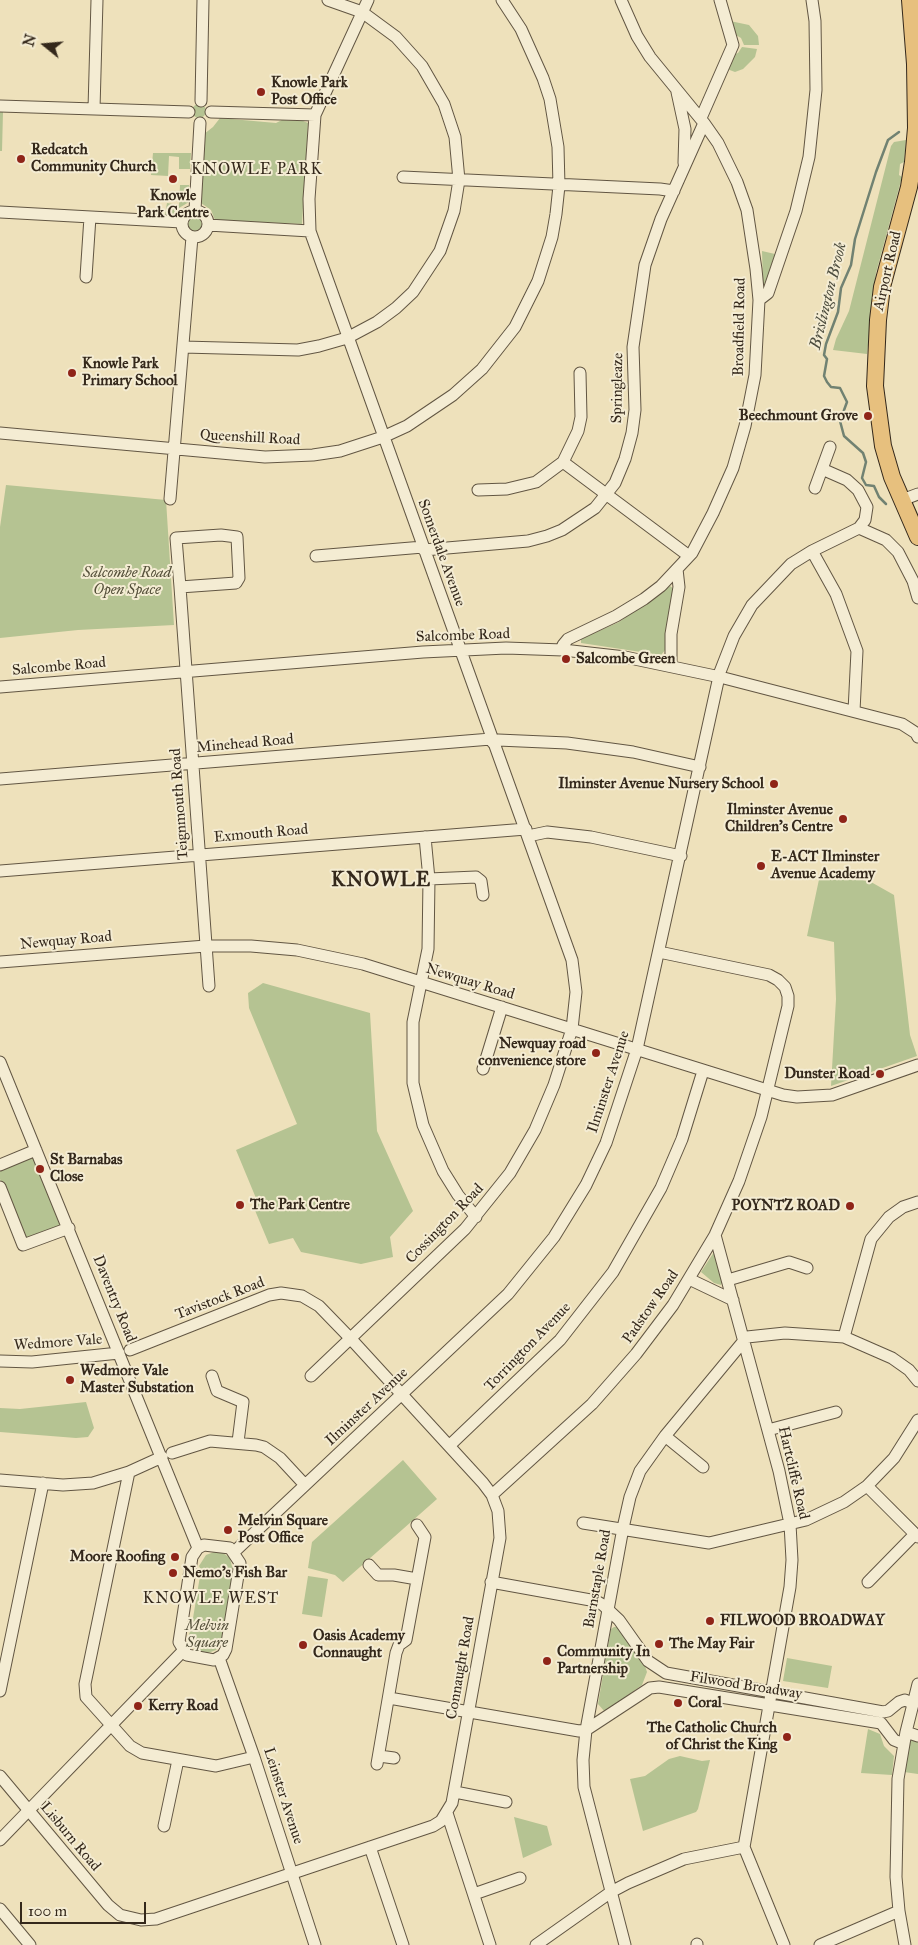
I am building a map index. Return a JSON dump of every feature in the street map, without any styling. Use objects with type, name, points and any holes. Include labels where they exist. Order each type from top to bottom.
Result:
[{"type":"highway","name":"Airport Road","points":[[910,0],[915,64],[916,128],[914,162],[882,287],[875,356],[875,386],[883,446],[892,477],[918,537]]},
{"type":"street","points":[[94,109],[97,0]]},
{"type":"street","points":[[200,100],[203,0]]},
{"type":"street","points":[[183,347],[298,350],[347,338],[377,322],[396,308],[428,272],[449,231],[459,180],[459,163],[453,129],[444,104],[432,80],[414,56],[396,37],[362,12],[328,0]]},
{"type":"street","points":[[211,112],[315,115],[368,0]]},
{"type":"street","name":"Queenshill Road","points":[[0,434],[175,450],[288,457],[340,451],[383,437],[407,426],[453,395],[482,369],[515,327],[538,281],[552,237],[559,186],[558,147],[550,99],[543,78],[521,29],[502,0]]},
{"type":"street","name":"Broadfield Road","points":[[563,650],[563,645],[568,639],[616,616],[644,599],[677,570],[689,556],[724,488],[745,426],[755,375],[759,300],[747,210],[728,163],[703,120],[676,90],[637,36],[620,0]]},
{"type":"street","name":"Springleaze","points":[[316,556],[528,540],[547,536],[579,520],[595,508],[606,494],[625,459],[632,433],[635,410],[634,346],[645,265],[661,219],[684,170],[733,45],[720,0]]},
{"type":"street","points":[[759,300],[768,293],[796,211],[809,157],[816,90],[815,28],[812,0]]},
{"type":"street","name":"Broadfield Road","points":[[676,90],[684,129],[684,170]]},
{"type":"street","points":[[200,100],[191,105],[189,112],[191,118],[200,123]]},
{"type":"street","points":[[200,100],[207,103],[211,112]]},
{"type":"street","points":[[0,106],[189,112]]},
{"type":"street","points":[[200,123],[207,120],[211,112]]},
{"type":"street","name":"Somerdale Avenue","points":[[315,115],[310,190],[310,231],[572,960],[576,992],[572,1029]]},
{"type":"street","points":[[195,210],[200,123]]},
{"type":"street","points":[[403,177],[674,191]]},
{"type":"street","points":[[195,210],[203,213],[208,225],[203,234],[192,237],[185,233],[182,222],[186,214],[195,210]]},
{"type":"street","points":[[0,212],[182,222]]},
{"type":"street","points":[[86,277],[90,217]]},
{"type":"street","points":[[208,225],[310,231]]},
{"type":"street","points":[[170,499],[192,237]]},
{"type":"street","points":[[478,490],[507,489],[536,482],[563,462],[578,431],[581,417],[580,373]]},
{"type":"street","points":[[816,488],[830,447]]},
{"type":"street","points":[[563,462],[689,556]]},
{"type":"street","points":[[822,469],[847,480],[858,490],[867,507],[865,520],[859,528],[886,540],[898,552],[913,581],[918,598]]},
{"type":"street","points":[[902,500],[918,494]]},
{"type":"street","name":"Ilminster Avenue","points":[[234,1552],[508,1294],[558,1231],[586,1185],[606,1143],[637,1049],[720,677],[734,636],[752,605],[791,564],[812,551],[859,528]]},
{"type":"street","name":"Teignmouth Road","points":[[180,588],[236,583],[239,578],[237,536],[221,535],[176,538],[191,764],[209,986]]},
{"type":"street","points":[[812,551],[836,594],[857,651],[854,711]]},
{"type":"street","points":[[671,666],[672,634],[678,587],[677,570]]},
{"type":"street","name":"Salcombe Road","points":[[0,688],[186,671],[461,650],[506,648],[563,650],[615,656],[720,677],[902,724],[917,734]]},
{"type":"street","name":"Minehead Road","points":[[0,779],[498,740],[575,744],[633,752],[700,767]]},
{"type":"street","name":"Exmouth Road","points":[[0,871],[425,837],[527,832],[547,832],[591,837],[681,856]]},
{"type":"street","points":[[425,837],[429,879],[428,949],[412,1034],[413,1083],[423,1125],[443,1171],[458,1195],[476,1217]]},
{"type":"street","points":[[429,879],[476,877],[481,881],[483,895]]},
{"type":"street","name":"Newquay Road","points":[[0,962],[206,946],[251,946],[297,950],[340,958],[769,1091],[797,1097],[832,1095],[918,1065]]},
{"type":"street","points":[[659,952],[769,976],[778,980],[785,987],[788,996],[788,1006],[769,1091]]},
{"type":"street","points":[[483,1069],[502,1007]]},
{"type":"street","name":"Cossington Road","points":[[311,1376],[476,1217],[510,1173],[535,1130],[554,1085],[572,1029]]},
{"type":"street","name":"Daventry Road","points":[[0,1062],[119,1353],[167,1455],[198,1548]]},
{"type":"street","name":"Torrington Avenue","points":[[449,1446],[560,1340],[613,1272],[662,1188],[682,1139],[703,1070]]},
{"type":"street","name":"Padstow Road","points":[[492,1495],[607,1388],[656,1328],[689,1279],[715,1235],[749,1153],[769,1091]]},
{"type":"street","points":[[0,1165],[36,1150]]},
{"type":"street","points":[[0,1187],[24,1244],[69,1228]]},
{"type":"street","points":[[844,1337],[871,1239],[889,1217],[903,1207],[918,1202]]},
{"type":"street","name":"Hartcliffe Road","points":[[715,1235],[768,1430],[790,1524],[792,1560],[790,1587],[744,1847]]},
{"type":"street","points":[[728,1280],[789,1262],[807,1268]]},
{"type":"street","points":[[689,1279],[733,1300]]},
{"type":"street","name":"Tavistock Road","points":[[130,1350],[269,1295],[281,1293],[302,1296],[311,1300],[403,1394]]},
{"type":"street","points":[[744,1342],[747,1337],[770,1333],[807,1333],[844,1337],[892,1358],[909,1370],[918,1381]]},
{"type":"street","name":"Barnstaple Road","points":[[625,1945],[584,1787],[583,1760],[586,1730],[622,1528],[636,1479],[665,1436],[728,1358],[744,1342]]},
{"type":"street","name":"Wedmore Vale","points":[[0,1361],[32,1362],[119,1353]]},
{"type":"street","points":[[212,1376],[217,1390],[243,1402],[238,1442]]},
{"type":"street","name":"Connaught Road","points":[[403,1394],[492,1495],[500,1523],[500,1538],[455,1792],[447,1813]]},
{"type":"street","points":[[768,1430],[836,1412]]},
{"type":"street","points":[[583,1523],[709,1543],[790,1524],[826,1512],[867,1486],[894,1458],[918,1420]]},
{"type":"street","points":[[665,1436],[703,1467]]},
{"type":"street","points":[[0,1480],[43,1483],[93,1483],[129,1472],[167,1455],[204,1442],[238,1442],[256,1445],[273,1452],[305,1485]]},
{"type":"street","points":[[129,1472],[84,1688],[87,1699],[138,1752],[216,1766],[254,1756]]},
{"type":"street","points":[[0,1691],[43,1483]]},
{"type":"street","points":[[867,1486],[917,1536],[868,1582]]},
{"type":"street","points":[[394,1758],[378,1760],[397,1651],[411,1641],[412,1606],[426,1537],[417,1525]]},
{"type":"street","points":[[206,1545],[224,1546],[234,1552],[239,1559],[240,1566],[226,1649],[219,1658],[207,1660],[191,1656],[183,1651],[179,1641],[192,1557],[198,1548],[206,1545]]},
{"type":"street","points":[[369,1565],[378,1575],[417,1579]]},
{"type":"street","points":[[491,1582],[596,1601],[608,1608]]},
{"type":"street","name":"Filwood Broadway","points":[[608,1608],[620,1620],[648,1661],[661,1671],[883,1712],[888,1711],[899,1702],[905,1700],[912,1703]]},
{"type":"street","points":[[0,1840],[183,1651]]},
{"type":"street","name":"Leinster Avenue","points":[[219,1658],[254,1756],[315,1945]]},
{"type":"street","points":[[905,1945],[898,1911],[896,1812],[898,1779],[905,1738],[918,1684]]},
{"type":"street","name":"Filwood Broadway","points":[[586,1730],[654,1687],[881,1723],[894,1740],[905,1738]]},
{"type":"street","points":[[389,1698],[572,1731],[586,1730]]},
{"type":"street","points":[[905,1738],[918,1736]]},
{"type":"street","points":[[164,1826],[178,1760]]},
{"type":"street","name":"Lisburn Road","points":[[0,1776],[108,1905],[117,1913],[128,1918],[156,1919],[292,1874]]},
{"type":"street","points":[[455,1792],[506,1802]]},
{"type":"street","points":[[292,1874],[433,1826],[441,1821],[447,1813]]},
{"type":"street","points":[[447,1813],[490,1945]]},
{"type":"street","points":[[370,1847],[403,1945]]},
{"type":"street","points":[[536,1945],[611,1892],[684,1859],[744,1847],[784,1945]]},
{"type":"street","points":[[474,1894],[520,1878]]},
{"type":"street","points":[[0,1909],[30,1945]]},
{"type":"street","points":[[820,1945],[898,1911]]},
{"type":"green space","points":[[730,21],[749,25],[758,36],[759,45],[744,45],[741,38],[734,34]]},
{"type":"green space","points":[[742,47],[757,49],[755,57],[743,69],[735,72],[727,69],[732,55],[738,53]]},
{"type":"green space","points":[[196,104],[202,104],[206,111],[202,118],[196,118],[192,114],[192,108]]},
{"type":"green space","points":[[0,112],[3,112],[2,151],[0,151]]},
{"type":"green space","points":[[220,118],[276,123],[282,120],[308,123],[302,224],[215,220],[211,210],[201,203],[204,134]]},
{"type":"green space","points":[[906,140],[904,162],[900,164],[899,175],[902,177],[876,273],[867,354],[833,350],[849,311],[891,146],[894,142]]},
{"type":"green space","points":[[153,153],[191,153],[190,169],[179,169],[179,157],[169,156],[168,176],[151,175]]},
{"type":"green space","points":[[180,185],[189,185],[189,202],[179,208],[173,215],[165,215],[167,203],[179,205]]},
{"type":"green space","points":[[192,217],[198,217],[202,224],[198,231],[192,231],[188,227],[188,221]]},
{"type":"green space","points":[[762,251],[775,254],[764,286],[763,284]]},
{"type":"green space","name":"Salcombe Road Open Space","points":[[6,485],[166,500],[174,625],[78,630],[0,638],[0,527]]},
{"type":"green space","points":[[670,586],[674,589],[666,649],[661,655],[581,643],[581,639],[619,622]]},
{"type":"green space","points":[[821,870],[871,882],[894,895],[910,1035],[917,1056],[831,1086],[836,999],[834,942],[807,936]]},
{"type":"green space","points":[[263,983],[370,1013],[377,1131],[413,1211],[390,1237],[393,1257],[361,1264],[301,1252],[293,1238],[269,1244],[254,1208],[258,1203],[236,1150],[297,1124],[249,1008],[248,993]]},
{"type":"green space","points":[[33,1155],[63,1226],[25,1238],[22,1235],[0,1179],[0,1168]]},
{"type":"green space","points":[[714,1252],[723,1281],[721,1285],[714,1283],[701,1272]]},
{"type":"green space","points":[[86,1402],[94,1428],[88,1437],[76,1438],[0,1432],[0,1408],[20,1409]]},
{"type":"green space","points":[[403,1460],[437,1499],[343,1582],[335,1575],[308,1568],[312,1542]]},
{"type":"green space","name":"Melvin Square","points":[[214,1552],[223,1553],[230,1558],[233,1571],[221,1643],[216,1650],[208,1653],[199,1652],[192,1647],[189,1634],[201,1570],[199,1566],[206,1555]]},
{"type":"green space","points":[[308,1576],[328,1579],[322,1617],[302,1614]]},
{"type":"green space","points":[[618,1627],[645,1666],[647,1672],[642,1685],[605,1712],[598,1704],[611,1629]]},
{"type":"green space","points":[[787,1658],[832,1666],[828,1688],[783,1681]]},
{"type":"green space","points":[[868,1729],[880,1734],[884,1746],[894,1756],[892,1775],[861,1773]]},
{"type":"green space","points":[[911,1737],[918,1739],[918,1774],[904,1772]]},
{"type":"green space","points":[[680,1756],[702,1761],[710,1760],[698,1809],[696,1812],[643,1831],[630,1779],[645,1776],[669,1759]]},
{"type":"green space","points":[[514,1817],[547,1826],[552,1845],[523,1858]]},
{"type":"waterway","name":"Brislington Brook","points":[[886,504],[879,497],[874,486],[866,485],[862,478],[866,462],[863,453],[844,436],[840,421],[847,402],[840,388],[831,387],[824,376],[827,359],[824,355],[826,344],[838,312],[841,288],[851,265],[855,239],[876,172],[888,140],[899,132]]},
{"type":"place","name":"Knowle Park Post Office","points":[[261,92]]},
{"type":"place","name":"Redcatch Community Church","points":[[21,159]]},
{"type":"place","name":"Knowle Park Centre","points":[[173,179]]},
{"type":"place","name":"Knowle Park Primary School","points":[[72,373]]},
{"type":"place","name":"Beechmount Grove","points":[[868,416]]},
{"type":"place","name":"Salcombe Green","points":[[566,659]]},
{"type":"place","name":"Ilminster Avenue Nursery School","points":[[774,784]]},
{"type":"place","name":"Ilminster Avenue Children's Centre","points":[[843,819]]},
{"type":"place","name":"E-ACT Ilminster Avenue Academy","points":[[761,866]]},
{"type":"place","name":"Newquay road convenience store","points":[[596,1053]]},
{"type":"place","name":"Dunster Road","points":[[880,1074]]},
{"type":"place","name":"St Barnabas Close","points":[[40,1169]]},
{"type":"place","name":"The Park Centre","points":[[240,1205]]},
{"type":"place","name":"POYNTZ ROAD","points":[[850,1206]]},
{"type":"place","name":"Wedmore Vale Master Substation","points":[[70,1380]]},
{"type":"place","name":"Melvin Square Post Office","points":[[228,1530]]},
{"type":"place","name":"Moore Roofing","points":[[175,1557]]},
{"type":"place","name":"Nemo's Fish Bar","points":[[173,1573]]},
{"type":"place","name":"FILWOOD BROADWAY","points":[[710,1621]]},
{"type":"place","name":"The May Fair","points":[[659,1644]]},
{"type":"place","name":"Oasis Academy Connaught","points":[[303,1645]]},
{"type":"place","name":"Community In Partnership","points":[[547,1661]]},
{"type":"place","name":"Coral","points":[[678,1703]]},
{"type":"place","name":"Kerry Road","points":[[138,1706]]},
{"type":"place","name":"The Catholic Church of Christ the King","points":[[787,1737]]},
{"type":"district","name":"KNOWLE PARK","points":[[257,170]]},
{"type":"district","name":"KNOWLE","points":[[381,881]]},
{"type":"district","name":"KNOWLE WEST","points":[[211,1599]]}]
